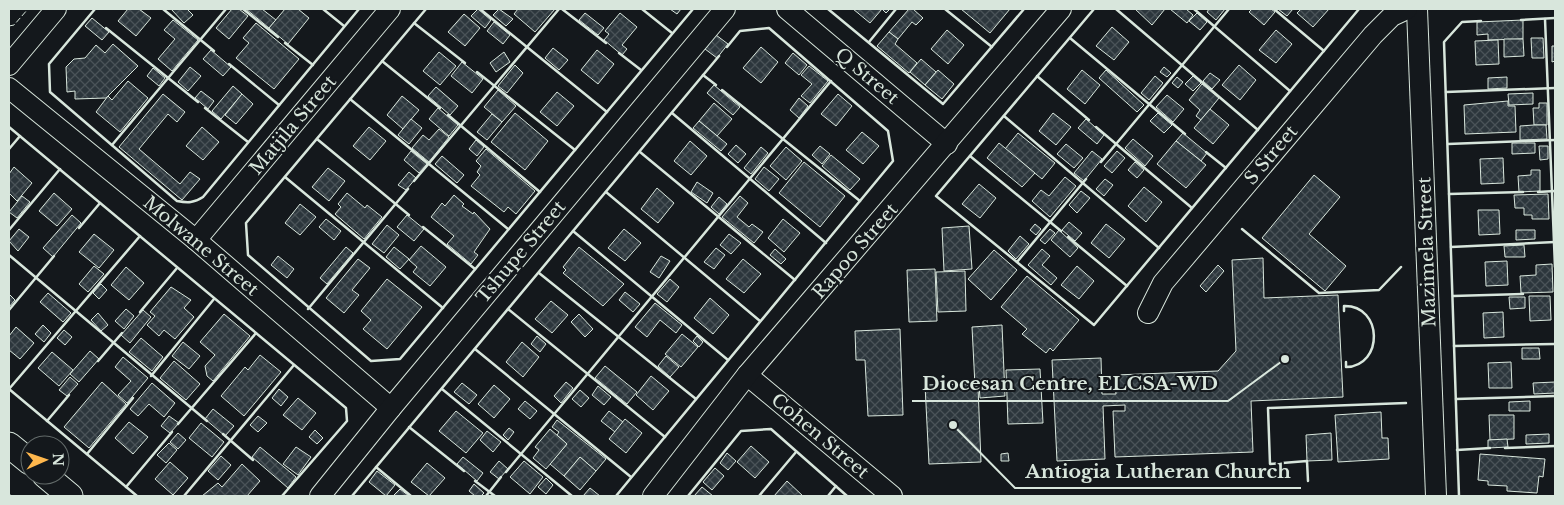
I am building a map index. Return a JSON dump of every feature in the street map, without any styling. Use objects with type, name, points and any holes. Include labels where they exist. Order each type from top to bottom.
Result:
[{"type":"street","points":[[9,65],[56,9]]},
{"type":"street","name":"Matjila Street","points":[[196,240],[390,9]]},
{"type":"street","name":"Tshupe Street","points":[[320,496],[390,408],[725,9]]},
{"type":"street","name":"Q Street","points":[[787,9],[947,144]]},
{"type":"street","name":"Rapoo Street","points":[[653,496],[747,375],[1061,9]]},
{"type":"street","name":"S Street","points":[[1148,313],[1162,283],[1360,50],[1392,16],[1408,9]]},
{"type":"street","name":"Mazimela Street","points":[[1417,9],[1436,496]]},
{"type":"street","name":"Molwane Street","points":[[9,88],[196,240],[390,408]]},
{"type":"street","name":"Cohen Street","points":[[747,375],[892,496]]},
{"type":"street","points":[[9,445],[20,454]]},
{"type":"street","points":[[57,485],[70,496]]},
{"type":"building","points":[[128,9],[139,9],[151,18],[136,36],[118,21]]},
{"type":"building","points":[[171,9],[187,9],[193,15],[184,23]]},
{"type":"building","points":[[232,9],[239,9],[248,16],[229,39],[216,28]]},
{"type":"building","points":[[246,9],[262,9],[276,20],[269,28]]},
{"type":"building","points":[[285,9],[298,9],[309,18],[288,44],[269,28]]},
{"type":"building","points":[[478,9],[491,20],[485,28],[471,16]]},
{"type":"building","points":[[499,9],[513,19],[506,26],[493,15]]},
{"type":"building","points":[[518,9],[555,9],[535,32],[514,14]]},
{"type":"building","points":[[670,9],[681,9],[677,14]]},
{"type":"building","points":[[853,9],[882,9],[870,23]]},
{"type":"building","points":[[882,9],[890,9],[886,13]]},
{"type":"building","points":[[909,9],[913,9],[923,18],[916,25],[912,22],[898,39],[889,32]]},
{"type":"building","points":[[961,9],[1010,9],[990,33]]},
{"type":"building","points":[[1135,9],[1165,9],[1152,25]]},
{"type":"building","points":[[1170,9],[1186,9],[1193,15],[1187,23]]},
{"type":"building","points":[[1209,9],[1225,9],[1216,20],[1207,12]]},
{"type":"building","points":[[1252,9],[1271,9],[1275,12],[1264,25],[1249,12]]},
{"type":"building","points":[[1278,9],[1293,9],[1287,16]]},
{"type":"building","points":[[1301,9],[1329,9],[1313,27],[1297,13]]},
{"type":"building","points":[[585,13],[604,28],[598,35],[579,20]]},
{"type":"building","points":[[620,13],[637,27],[622,45],[627,49],[622,55],[604,40],[609,34],[605,31]]},
{"type":"building","points":[[1197,13],[1207,22],[1200,30],[1189,21]]},
{"type":"building","points":[[464,14],[480,28],[465,46],[448,32]]},
{"type":"building","points":[[92,18],[109,32],[102,40],[85,26]]},
{"type":"building","points":[[173,20],[198,40],[172,71],[158,59],[175,39],[164,30]]},
{"type":"building","points":[[1523,20],[1523,39],[1488,40],[1488,34],[1477,35],[1477,22]]},
{"type":"building","points":[[494,22],[510,35],[503,44],[487,31]]},
{"type":"building","points":[[256,23],[299,59],[274,89],[236,58],[249,43],[243,38]]},
{"type":"building","points":[[1112,27],[1129,42],[1114,60],[1096,46]]},
{"type":"building","points":[[947,30],[964,45],[948,64],[931,49]]},
{"type":"building","points":[[1276,30],[1292,44],[1276,63],[1259,50]]},
{"type":"building","points":[[889,32],[898,39],[895,44],[917,63],[909,73],[877,46]]},
{"type":"building","points":[[716,35],[728,44],[717,58],[705,49]]},
{"type":"building","points":[[1531,38],[1543,38],[1544,58],[1532,58]]},
{"type":"building","points":[[1504,39],[1523,39],[1524,56],[1504,57]]},
{"type":"building","points":[[1498,40],[1499,64],[1476,65],[1475,41]]},
{"type":"building","points":[[113,44],[138,66],[106,98],[75,99],[75,91],[67,92],[66,67],[74,59],[85,58],[96,45],[105,53]]},
{"type":"building","points":[[1552,46],[1555,46],[1555,61],[1552,62]]},
{"type":"building","points":[[761,47],[778,62],[761,83],[743,68]]},
{"type":"building","points":[[553,48],[568,60],[559,70],[545,58]]},
{"type":"building","points":[[211,50],[231,67],[223,76],[203,59]]},
{"type":"building","points":[[597,50],[614,64],[598,84],[581,70]]},
{"type":"building","points":[[439,52],[456,66],[440,85],[423,71]]},
{"type":"building","points":[[504,52],[510,62],[496,72],[490,63]]},
{"type":"building","points":[[793,53],[807,65],[799,75],[785,63]]},
{"type":"building","points":[[921,59],[936,72],[925,85],[910,72]]},
{"type":"building","points":[[462,62],[483,79],[472,93],[451,76]]},
{"type":"building","points":[[515,65],[523,73],[507,93],[498,86]]},
{"type":"building","points":[[1239,65],[1256,80],[1240,100],[1222,85]]},
{"type":"building","points":[[809,66],[828,81],[810,103],[801,96],[812,84],[801,75]]},
{"type":"building","points":[[190,67],[201,76],[188,91],[178,82]]},
{"type":"building","points":[[1164,67],[1171,73],[1167,77],[1160,72]]},
{"type":"building","points":[[153,68],[165,78],[159,86],[147,76]]},
{"type":"building","points":[[938,70],[954,84],[942,99],[925,85]]},
{"type":"building","points":[[1082,70],[1100,85],[1085,104],[1067,89]]},
{"type":"building","points":[[1106,70],[1144,105],[1137,112],[1099,78]]},
{"type":"building","points":[[1210,73],[1220,80],[1212,89],[1203,81]]},
{"type":"building","points":[[1155,76],[1163,83],[1149,100],[1141,93]]},
{"type":"building","points":[[1193,76],[1201,83],[1193,91],[1185,84]]},
{"type":"building","points":[[1177,77],[1183,82],[1178,88],[1172,83]]},
{"type":"building","points":[[1507,77],[1507,88],[1488,89],[1488,78]]},
{"type":"building","points":[[128,81],[148,98],[120,132],[96,112],[108,96],[112,100]]},
{"type":"building","points":[[1202,84],[1219,98],[1201,120],[1196,116],[1200,110],[1189,100]]},
{"type":"building","points":[[714,85],[740,107],[733,115],[707,93]]},
{"type":"building","points":[[233,86],[242,94],[221,119],[212,111]]},
{"type":"building","points":[[436,87],[458,106],[450,115],[428,96]]},
{"type":"building","points":[[498,90],[516,106],[502,122],[484,107]]},
{"type":"building","points":[[201,91],[214,101],[208,109],[195,98]]},
{"type":"building","points":[[557,92],[574,106],[557,126],[540,112]]},
{"type":"building","points":[[1533,93],[1533,104],[1509,105],[1508,94]]},
{"type":"building","points":[[163,94],[185,112],[177,122],[168,114],[139,149],[180,184],[190,172],[200,179],[182,200],[119,147]]},
{"type":"building","points":[[242,94],[253,104],[236,124],[225,115]]},
{"type":"building","points":[[838,94],[852,106],[836,126],[821,114]]},
{"type":"building","points":[[1167,95],[1184,109],[1173,122],[1156,107]]},
{"type":"building","points":[[402,96],[419,110],[403,129],[387,115]]},
{"type":"building","points":[[799,98],[808,106],[799,118],[790,110]]},
{"type":"building","points":[[1508,101],[1508,106],[1515,106],[1516,132],[1465,134],[1464,105]]},
{"type":"building","points":[[714,103],[732,119],[717,136],[699,121]]},
{"type":"building","points":[[1539,103],[1547,103],[1547,125],[1534,125],[1533,108],[1539,108]]},
{"type":"building","points":[[438,108],[458,125],[449,136],[429,119]]},
{"type":"building","points":[[1210,109],[1229,125],[1213,144],[1194,128]]},
{"type":"building","points":[[515,113],[548,141],[525,170],[491,142]]},
{"type":"building","points":[[1053,113],[1071,127],[1056,145],[1039,131]]},
{"type":"building","points":[[1158,113],[1172,125],[1164,133],[1150,121]]},
{"type":"building","points":[[492,114],[502,122],[487,140],[477,132]]},
{"type":"building","points":[[411,119],[422,128],[409,144],[398,135]]},
{"type":"building","points":[[1086,119],[1104,135],[1097,144],[1078,128]]},
{"type":"building","points":[[699,121],[727,144],[721,151],[693,128]]},
{"type":"building","points":[[1546,125],[1547,139],[1520,140],[1520,126]]},
{"type":"building","points":[[202,127],[219,142],[203,160],[186,146]]},
{"type":"building","points":[[369,127],[386,141],[370,160],[353,146]]},
{"type":"building","points":[[439,129],[449,137],[429,162],[412,148],[423,135],[429,140]]},
{"type":"building","points":[[862,132],[879,146],[863,164],[846,150]]},
{"type":"building","points":[[1018,133],[1055,163],[1042,179],[1005,149]]},
{"type":"building","points":[[1183,133],[1207,153],[1201,161],[1176,141]]},
{"type":"building","points":[[1133,139],[1153,156],[1145,166],[1125,148]]},
{"type":"building","points":[[476,140],[484,147],[477,156],[469,149]]},
{"type":"building","points":[[690,141],[707,156],[691,175],[674,161]]},
{"type":"building","points":[[1176,141],[1206,165],[1186,188],[1157,164]]},
{"type":"building","points":[[999,143],[1035,173],[1022,187],[987,158]]},
{"type":"building","points":[[1512,143],[1535,143],[1535,153],[1512,154]]},
{"type":"building","points":[[1066,144],[1083,158],[1074,168],[1057,154]]},
{"type":"building","points":[[736,145],[746,154],[738,163],[728,154]]},
{"type":"building","points":[[820,146],[830,154],[822,164],[812,155]]},
{"type":"building","points":[[1539,146],[1548,146],[1548,159],[1540,160]]},
{"type":"building","points":[[761,147],[768,153],[751,174],[744,168]]},
{"type":"building","points":[[786,147],[802,161],[786,180],[770,166]]},
{"type":"building","points":[[486,149],[535,191],[516,214],[508,207],[504,212],[471,186],[480,175],[477,172],[481,166],[476,161]]},
{"type":"building","points":[[411,151],[427,164],[419,173],[404,160]]},
{"type":"building","points":[[1092,151],[1102,159],[1084,181],[1074,173]]},
{"type":"building","points":[[1117,151],[1125,158],[1112,173],[1104,166]]},
{"type":"building","points":[[831,155],[860,179],[850,190],[822,166]]},
{"type":"building","points":[[442,156],[464,175],[457,183],[435,164]]},
{"type":"building","points":[[1503,158],[1504,183],[1481,184],[1480,159]]},
{"type":"building","points":[[804,162],[845,196],[820,227],[779,193]]},
{"type":"building","points":[[1135,162],[1144,170],[1137,178],[1128,170]]},
{"type":"building","points":[[14,167],[32,183],[17,201],[9,193],[9,174]]},
{"type":"building","points":[[764,167],[779,179],[769,191],[755,179]]},
{"type":"building","points":[[328,168],[345,181],[329,201],[312,187]]},
{"type":"building","points":[[1531,170],[1540,170],[1540,191],[1519,192],[1518,176],[1531,175]]},
{"type":"building","points":[[409,172],[416,178],[406,190],[398,185]]},
{"type":"building","points":[[1314,175],[1340,197],[1309,234],[1346,266],[1325,291],[1262,238]]},
{"type":"building","points":[[1065,177],[1076,186],[1050,217],[1032,201],[1041,190],[1049,196]]},
{"type":"building","points":[[1105,179],[1113,185],[1104,196],[1096,189]]},
{"type":"building","points":[[697,182],[713,193],[707,203],[691,192]]},
{"type":"building","points":[[979,184],[996,198],[980,218],[962,204]]},
{"type":"building","points":[[1144,187],[1162,202],[1146,222],[1128,206]]},
{"type":"building","points":[[657,188],[674,203],[658,223],[641,209]]},
{"type":"building","points":[[1081,191],[1090,198],[1077,213],[1069,205]]},
{"type":"building","points":[[54,193],[72,209],[57,226],[39,211]]},
{"type":"building","points":[[347,193],[365,208],[367,205],[382,217],[364,239],[335,214],[341,207],[338,204]]},
{"type":"building","points":[[1548,194],[1549,219],[1532,219],[1532,215],[1524,215],[1524,208],[1515,208],[1514,195]]},
{"type":"building","points":[[454,195],[464,204],[462,206],[473,214],[474,212],[490,229],[474,252],[478,255],[471,264],[447,244],[454,236],[431,217],[442,203],[445,206]]},
{"type":"building","points":[[22,196],[30,202],[17,218],[9,212]]},
{"type":"building","points":[[740,196],[748,203],[737,217],[749,227],[752,224],[763,232],[754,243],[722,217]]},
{"type":"building","points":[[719,197],[727,204],[719,214],[711,207]]},
{"type":"building","points":[[300,204],[316,217],[300,235],[285,223]]},
{"type":"building","points":[[1478,210],[1499,210],[1500,234],[1479,235]]},
{"type":"building","points":[[72,215],[81,223],[53,257],[43,248]]},
{"type":"building","points":[[407,215],[424,229],[414,241],[397,227]]},
{"type":"building","points":[[326,219],[341,231],[334,240],[319,227]]},
{"type":"building","points":[[783,219],[800,233],[784,252],[768,238]]},
{"type":"building","points":[[1069,222],[1082,233],[1075,241],[1062,230]]},
{"type":"building","points":[[1035,224],[1041,229],[1036,235],[1030,230]]},
{"type":"building","points":[[1106,224],[1125,239],[1109,258],[1091,243]]},
{"type":"building","points":[[387,225],[399,235],[384,253],[372,244]]},
{"type":"building","points":[[969,226],[972,269],[944,271],[942,228]]},
{"type":"building","points":[[19,229],[29,237],[18,251],[9,241]]},
{"type":"building","points":[[624,229],[641,243],[625,261],[608,248]]},
{"type":"building","points":[[1050,229],[1055,233],[1045,244],[1040,240]]},
{"type":"building","points":[[1059,230],[1078,248],[1070,257],[1051,240]]},
{"type":"building","points":[[1516,230],[1535,230],[1535,239],[1516,240]]},
{"type":"building","points":[[94,234],[114,250],[99,268],[79,252]]},
{"type":"building","points":[[729,234],[741,243],[731,254],[720,245]]},
{"type":"building","points":[[1020,236],[1029,244],[1016,259],[1008,251]]},
{"type":"building","points":[[1524,245],[1525,257],[1505,257],[1504,246]]},
{"type":"building","points":[[421,246],[446,267],[430,286],[413,272],[417,267],[409,260]]},
{"type":"building","points":[[346,247],[353,253],[327,284],[320,278]]},
{"type":"building","points":[[394,247],[409,259],[400,269],[386,257]]},
{"type":"building","points":[[579,247],[624,284],[603,306],[563,273],[566,270],[563,267]]},
{"type":"building","points":[[716,248],[725,255],[714,269],[704,262]]},
{"type":"building","points":[[775,249],[786,259],[781,264],[770,255]]},
{"type":"building","points":[[1042,249],[1050,256],[1042,265],[1057,278],[1051,285],[1028,265]]},
{"type":"building","points":[[994,250],[1017,270],[991,300],[968,279]]},
{"type":"building","points":[[278,256],[294,269],[287,278],[271,265]]},
{"type":"building","points":[[661,256],[670,261],[659,278],[650,272]]},
{"type":"building","points":[[1263,258],[1264,298],[1338,295],[1343,397],[1251,401],[1253,452],[1115,457],[1113,411],[1125,411],[1125,405],[1103,406],[1105,459],[1057,461],[1052,360],[1101,358],[1102,394],[1116,394],[1115,375],[1218,371],[1236,351],[1232,260]]},
{"type":"building","points":[[358,259],[370,268],[352,290],[359,295],[344,313],[326,298]]},
{"type":"building","points":[[743,259],[761,274],[744,293],[726,279]]},
{"type":"building","points":[[1507,261],[1508,285],[1486,286],[1485,262]]},
{"type":"building","points":[[1552,264],[1553,292],[1521,293],[1520,276],[1536,275],[1536,265]]},
{"type":"building","points":[[1218,265],[1224,271],[1206,292],[1200,286]]},
{"type":"building","points":[[94,266],[104,274],[88,292],[79,284]]},
{"type":"building","points":[[1077,266],[1094,281],[1079,299],[1061,285]]},
{"type":"building","points":[[126,267],[144,283],[129,300],[111,285]]},
{"type":"building","points":[[935,269],[937,321],[909,322],[907,270]]},
{"type":"building","points":[[965,271],[966,311],[938,312],[936,272]]},
{"type":"building","points":[[1027,276],[1079,320],[1053,351],[1050,348],[1046,353],[1022,334],[1027,329],[1001,307]]},
{"type":"building","points":[[387,279],[422,307],[387,349],[363,329],[371,320],[361,311]]},
{"type":"building","points":[[670,279],[679,287],[667,302],[657,294]]},
{"type":"building","points":[[101,284],[107,290],[99,299],[93,293]]},
{"type":"building","points":[[171,287],[191,300],[184,308],[194,317],[175,339],[164,330],[159,336],[147,325],[155,316],[150,312]]},
{"type":"building","points":[[625,292],[640,304],[633,312],[619,300]]},
{"type":"building","points":[[48,293],[71,313],[63,322],[40,302]]},
{"type":"building","points":[[9,294],[15,300],[9,307]]},
{"type":"building","points":[[1529,296],[1550,296],[1551,320],[1530,321]]},
{"type":"building","points":[[1509,297],[1525,297],[1525,308],[1510,309]]},
{"type":"building","points":[[710,298],[729,315],[713,334],[694,318]]},
{"type":"building","points":[[551,301],[568,315],[552,333],[535,319]]},
{"type":"building","points":[[655,303],[682,325],[676,333],[660,320],[647,337],[635,327]]},
{"type":"building","points":[[126,309],[134,316],[124,329],[115,321]]},
{"type":"building","points":[[143,310],[151,317],[130,343],[121,335]]},
{"type":"building","points":[[1503,312],[1504,337],[1484,338],[1483,313]]},
{"type":"building","points":[[98,313],[108,325],[101,331],[91,320]]},
{"type":"building","points":[[224,314],[250,336],[213,381],[207,376],[205,366],[215,355],[200,342]]},
{"type":"building","points":[[579,314],[593,329],[585,337],[571,322]]},
{"type":"building","points":[[43,325],[51,333],[44,342],[35,334]]},
{"type":"building","points":[[1002,325],[1005,396],[980,398],[979,386],[975,386],[972,327]]},
{"type":"building","points":[[16,327],[34,343],[20,359],[9,350],[9,336]]},
{"type":"building","points":[[900,329],[903,415],[868,416],[865,360],[856,360],[855,331]]},
{"type":"building","points":[[64,330],[72,337],[65,345],[57,338]]},
{"type":"building","points":[[682,334],[698,347],[681,367],[665,354]]},
{"type":"building","points":[[537,336],[546,344],[540,352],[531,344]]},
{"type":"building","points":[[697,336],[703,342],[699,347],[693,341]]},
{"type":"building","points":[[141,338],[163,357],[152,371],[129,352]]},
{"type":"building","points":[[183,342],[200,356],[189,369],[172,356]]},
{"type":"building","points":[[522,342],[539,357],[523,377],[506,362]]},
{"type":"building","points":[[1522,348],[1539,348],[1540,359],[1522,359]]},
{"type":"building","points":[[90,351],[99,359],[79,382],[70,374]]},
{"type":"building","points":[[52,352],[73,370],[59,386],[38,368]]},
{"type":"building","points":[[260,355],[281,372],[244,416],[221,396],[245,367],[248,370]]},
{"type":"building","points":[[666,356],[679,367],[670,377],[658,366]]},
{"type":"building","points":[[123,357],[148,378],[127,403],[118,395],[131,381],[115,367]]},
{"type":"building","points":[[174,361],[200,384],[186,400],[160,378]]},
{"type":"building","points":[[1511,362],[1512,388],[1489,388],[1488,363]]},
{"type":"building","points":[[605,366],[637,392],[627,404],[595,378]]},
{"type":"building","points":[[1040,369],[1043,423],[1008,424],[1006,370]]},
{"type":"building","points":[[651,376],[669,391],[653,410],[636,395]]},
{"type":"building","points":[[70,377],[78,384],[67,396],[59,390]]},
{"type":"building","points":[[102,382],[126,404],[89,448],[64,427]]},
{"type":"building","points":[[566,382],[573,388],[561,403],[554,396]]},
{"type":"building","points":[[1555,382],[1555,393],[1534,394],[1533,383]]},
{"type":"building","points":[[152,383],[175,403],[164,417],[149,404],[138,416],[130,409]]},
{"type":"building","points":[[462,383],[477,395],[469,404],[454,392]]},
{"type":"building","points":[[968,384],[968,387],[978,387],[981,462],[929,464],[925,385]]},
{"type":"building","points":[[494,385],[510,399],[494,418],[478,404]]},
{"type":"building","points":[[598,386],[611,397],[604,405],[592,395]]},
{"type":"building","points":[[279,389],[288,397],[281,406],[272,398]]},
{"type":"building","points":[[580,390],[589,398],[581,407],[572,399]]},
{"type":"building","points":[[298,398],[316,413],[302,430],[283,415]]},
{"type":"building","points":[[525,401],[537,411],[530,419],[518,409]]},
{"type":"building","points":[[1530,401],[1530,411],[1509,411],[1509,402]]},
{"type":"building","points":[[213,409],[234,426],[225,436],[205,419]]},
{"type":"building","points":[[456,411],[483,433],[466,453],[439,431]]},
{"type":"building","points":[[609,411],[623,422],[615,432],[601,421]]},
{"type":"building","points":[[1381,412],[1382,438],[1388,438],[1389,459],[1338,462],[1335,415]]},
{"type":"building","points":[[1489,415],[1514,415],[1514,439],[1490,440]]},
{"type":"building","points":[[169,416],[179,423],[170,433],[161,426]]},
{"type":"building","points":[[258,416],[267,423],[258,432],[250,425]]},
{"type":"building","points":[[625,419],[642,433],[626,453],[609,439]]},
{"type":"building","points":[[557,420],[606,459],[596,471],[580,457],[564,476],[550,464],[567,444],[557,435],[559,432],[552,427]]},
{"type":"building","points":[[129,422],[148,437],[133,454],[115,438]]},
{"type":"building","points":[[201,423],[224,442],[212,457],[189,438]]},
{"type":"building","points":[[509,428],[514,432],[508,440],[503,435]]},
{"type":"building","points":[[550,429],[567,444],[546,469],[533,458],[539,450],[535,447]]},
{"type":"building","points":[[315,430],[323,438],[317,444],[309,437]]},
{"type":"building","points":[[487,431],[501,442],[493,452],[480,440]]},
{"type":"building","points":[[178,433],[186,440],[178,449],[170,442]]},
{"type":"building","points":[[1331,433],[1332,460],[1307,461],[1306,435]]},
{"type":"building","points":[[1549,434],[1549,443],[1526,444],[1526,435]]},
{"type":"building","points":[[1507,439],[1508,447],[1488,448],[1488,440]]},
{"type":"building","points":[[169,443],[177,450],[166,463],[157,455]]},
{"type":"building","points":[[751,446],[769,462],[755,478],[737,462]]},
{"type":"building","points":[[260,447],[296,477],[288,488],[252,457]]},
{"type":"building","points":[[296,447],[311,457],[298,475],[283,464]]},
{"type":"building","points":[[727,453],[736,461],[728,470],[720,463]]},
{"type":"building","points":[[1008,453],[1009,461],[1001,461],[1001,454]]},
{"type":"building","points":[[1480,454],[1545,459],[1543,477],[1539,476],[1537,493],[1507,491],[1507,486],[1488,485],[1488,481],[1478,480]]},
{"type":"building","points":[[221,456],[231,465],[218,480],[208,471]]},
{"type":"building","points":[[463,457],[483,473],[477,481],[457,464]]},
{"type":"building","points":[[580,457],[596,471],[580,490],[564,476]]},
{"type":"building","points":[[499,461],[508,469],[499,479],[490,472]]},
{"type":"building","points":[[524,461],[543,477],[530,494],[510,477]]},
{"type":"building","points":[[170,462],[188,478],[173,495],[155,479]]},
{"type":"building","points":[[427,463],[445,478],[429,496],[411,482]]},
{"type":"building","points":[[242,464],[260,481],[247,496],[202,496],[218,483],[222,487]]},
{"type":"building","points":[[715,468],[724,476],[712,490],[703,482]]},
{"type":"building","points":[[377,471],[395,485],[386,496],[369,482]]},
{"type":"building","points":[[546,478],[553,485],[546,494],[538,487]]},
{"type":"building","points":[[787,481],[803,496],[774,496]]},
{"type":"building","points":[[474,484],[484,493],[481,496],[475,496],[469,491]]},
{"type":"building","points":[[702,487],[713,496],[694,496]]},
{"type":"building","points":[[590,488],[600,496],[583,496]]},
{"type":"building","points":[[400,489],[409,496],[393,496]]},
{"type":"fence","points":[[9,26],[14,25],[28,9]]},
{"type":"wall","points":[[95,9],[49,64],[50,92],[177,201],[188,202],[203,197],[359,9]]},
{"type":"wall","points":[[163,9],[214,51]]},
{"type":"wall","points":[[112,145],[226,9]]},
{"type":"wall","points":[[243,9],[278,37]]},
{"type":"wall","points":[[323,9],[344,26]]},
{"type":"wall","points":[[426,9],[246,223],[248,255],[371,361],[400,359],[693,9]]},
{"type":"wall","points":[[480,9],[607,112]]},
{"type":"wall","points":[[414,181],[559,9]]},
{"type":"wall","points":[[562,9],[606,43]]},
{"type":"wall","points":[[642,9],[672,33]]},
{"type":"wall","points":[[828,9],[943,104],[1024,9]]},
{"type":"wall","points":[[869,42],[896,9]]},
{"type":"wall","points":[[945,9],[992,47]]},
{"type":"wall","points":[[1094,9],[936,196],[1094,325],[1359,9]]},
{"type":"wall","points":[[1116,9],[1258,130]]},
{"type":"wall","points":[[1194,9],[1290,91]]},
{"type":"wall","points":[[1101,162],[1229,9]]},
{"type":"wall","points":[[1274,9],[1324,51]]},
{"type":"wall","points":[[1521,20],[1555,18]]},
{"type":"wall","points":[[1545,19],[1555,267]]},
{"type":"wall","points":[[1459,496],[1444,42],[1462,22],[1481,21]]},
{"type":"wall","points":[[414,23],[465,63]]},
{"type":"wall","points":[[106,28],[198,102]]},
{"type":"wall","points":[[616,496],[893,161],[888,131],[769,28],[740,31],[727,47]]},
{"type":"wall","points":[[1070,38],[1185,134]]},
{"type":"wall","points":[[285,43],[313,65]]},
{"type":"wall","points":[[619,53],[641,70]]},
{"type":"wall","points":[[352,496],[719,56]]},
{"type":"wall","points":[[382,61],[440,108]]},
{"type":"wall","points":[[229,64],[279,105]]},
{"type":"wall","points":[[477,72],[575,150]]},
{"type":"wall","points":[[703,75],[716,85]]},
{"type":"wall","points":[[1037,76],[1089,120]]},
{"type":"wall","points":[[506,472],[831,81]]},
{"type":"wall","points":[[1446,92],[1555,88]]},
{"type":"wall","points":[[722,90],[860,201]]},
{"type":"wall","points":[[350,99],[508,229]]},
{"type":"wall","points":[[205,108],[248,142]]},
{"type":"wall","points":[[672,113],[826,243]]},
{"type":"wall","points":[[448,115],[540,192]]},
{"type":"wall","points":[[1004,116],[1159,248]]},
{"type":"wall","points":[[9,127],[346,408],[347,421],[282,496]]},
{"type":"wall","points":[[1096,127],[1192,208]]},
{"type":"wall","points":[[9,149],[20,136]]},
{"type":"wall","points":[[317,139],[409,215]]},
{"type":"wall","points":[[1448,144],[1555,140]]},
{"type":"wall","points":[[640,152],[795,280]]},
{"type":"wall","points":[[1206,152],[1226,168]]},
{"type":"wall","points":[[970,156],[1061,231]]},
{"type":"wall","points":[[9,230],[60,169]]},
{"type":"wall","points":[[285,177],[443,308]]},
{"type":"wall","points":[[1017,262],[1086,179]]},
{"type":"wall","points":[[308,309],[408,189]]},
{"type":"wall","points":[[1538,192],[1555,191]]},
{"type":"wall","points":[[606,192],[760,321]]},
{"type":"wall","points":[[1449,194],[1523,192]]},
{"type":"wall","points":[[79,228],[100,203]]},
{"type":"wall","points":[[423,227],[475,269]]},
{"type":"wall","points":[[1242,229],[1319,293],[1379,290],[1401,267]]},
{"type":"wall","points":[[573,231],[728,360]]},
{"type":"wall","points":[[9,389],[140,236]]},
{"type":"wall","points":[[1068,237],[1127,286]]},
{"type":"wall","points":[[1451,247],[1555,242]]},
{"type":"wall","points":[[9,255],[207,421]]},
{"type":"wall","points":[[9,310],[54,256]]},
{"type":"wall","points":[[140,312],[177,268]]},
{"type":"wall","points":[[539,273],[696,399]]},
{"type":"wall","points":[[1453,296],[1523,294]]},
{"type":"wall","points":[[151,376],[214,299]]},
{"type":"wall","points":[[1344,311],[1344,306],[1357,308],[1366,315],[1372,325],[1374,336],[1372,347],[1367,357],[1358,364],[1346,367],[1346,362]]},
{"type":"wall","points":[[508,309],[665,437]]},
{"type":"wall","points":[[98,361],[122,333]]},
{"type":"wall","points":[[178,424],[256,333]]},
{"type":"wall","points":[[1454,346],[1555,344]]},
{"type":"wall","points":[[475,349],[631,477]]},
{"type":"wall","points":[[184,496],[294,365]]},
{"type":"wall","points":[[9,389],[137,496]]},
{"type":"wall","points":[[442,389],[572,496]]},
{"type":"wall","points":[[47,421],[69,395]]},
{"type":"wall","points":[[1456,399],[1555,396]]},
{"type":"wall","points":[[87,454],[133,398]]},
{"type":"wall","points":[[1308,481],[1307,461],[1270,464],[1268,408],[1406,403]]},
{"type":"wall","points":[[409,427],[464,471]]},
{"type":"wall","points":[[688,496],[741,431],[771,429],[847,496]]},
{"type":"wall","points":[[126,487],[172,432]]},
{"type":"wall","points":[[223,434],[253,460]]},
{"type":"wall","points":[[1505,448],[1555,446]]},
{"type":"wall","points":[[1457,450],[1490,448]]},
{"type":"wall","points":[[759,496],[796,452]]},
{"type":"wall","points":[[376,467],[411,496]]},
{"type":"wall","points":[[486,496],[501,477]]},
{"type":"wall","points":[[475,481],[495,496]]},
{"type":"wall","points":[[828,496],[836,486]]},
{"type":"place","name":"Diocesan Centre, ELCSA-WD","points":[[1285,359]]},
{"type":"place","name":"Antiogia Lutheran Church","points":[[953,425]]}]
